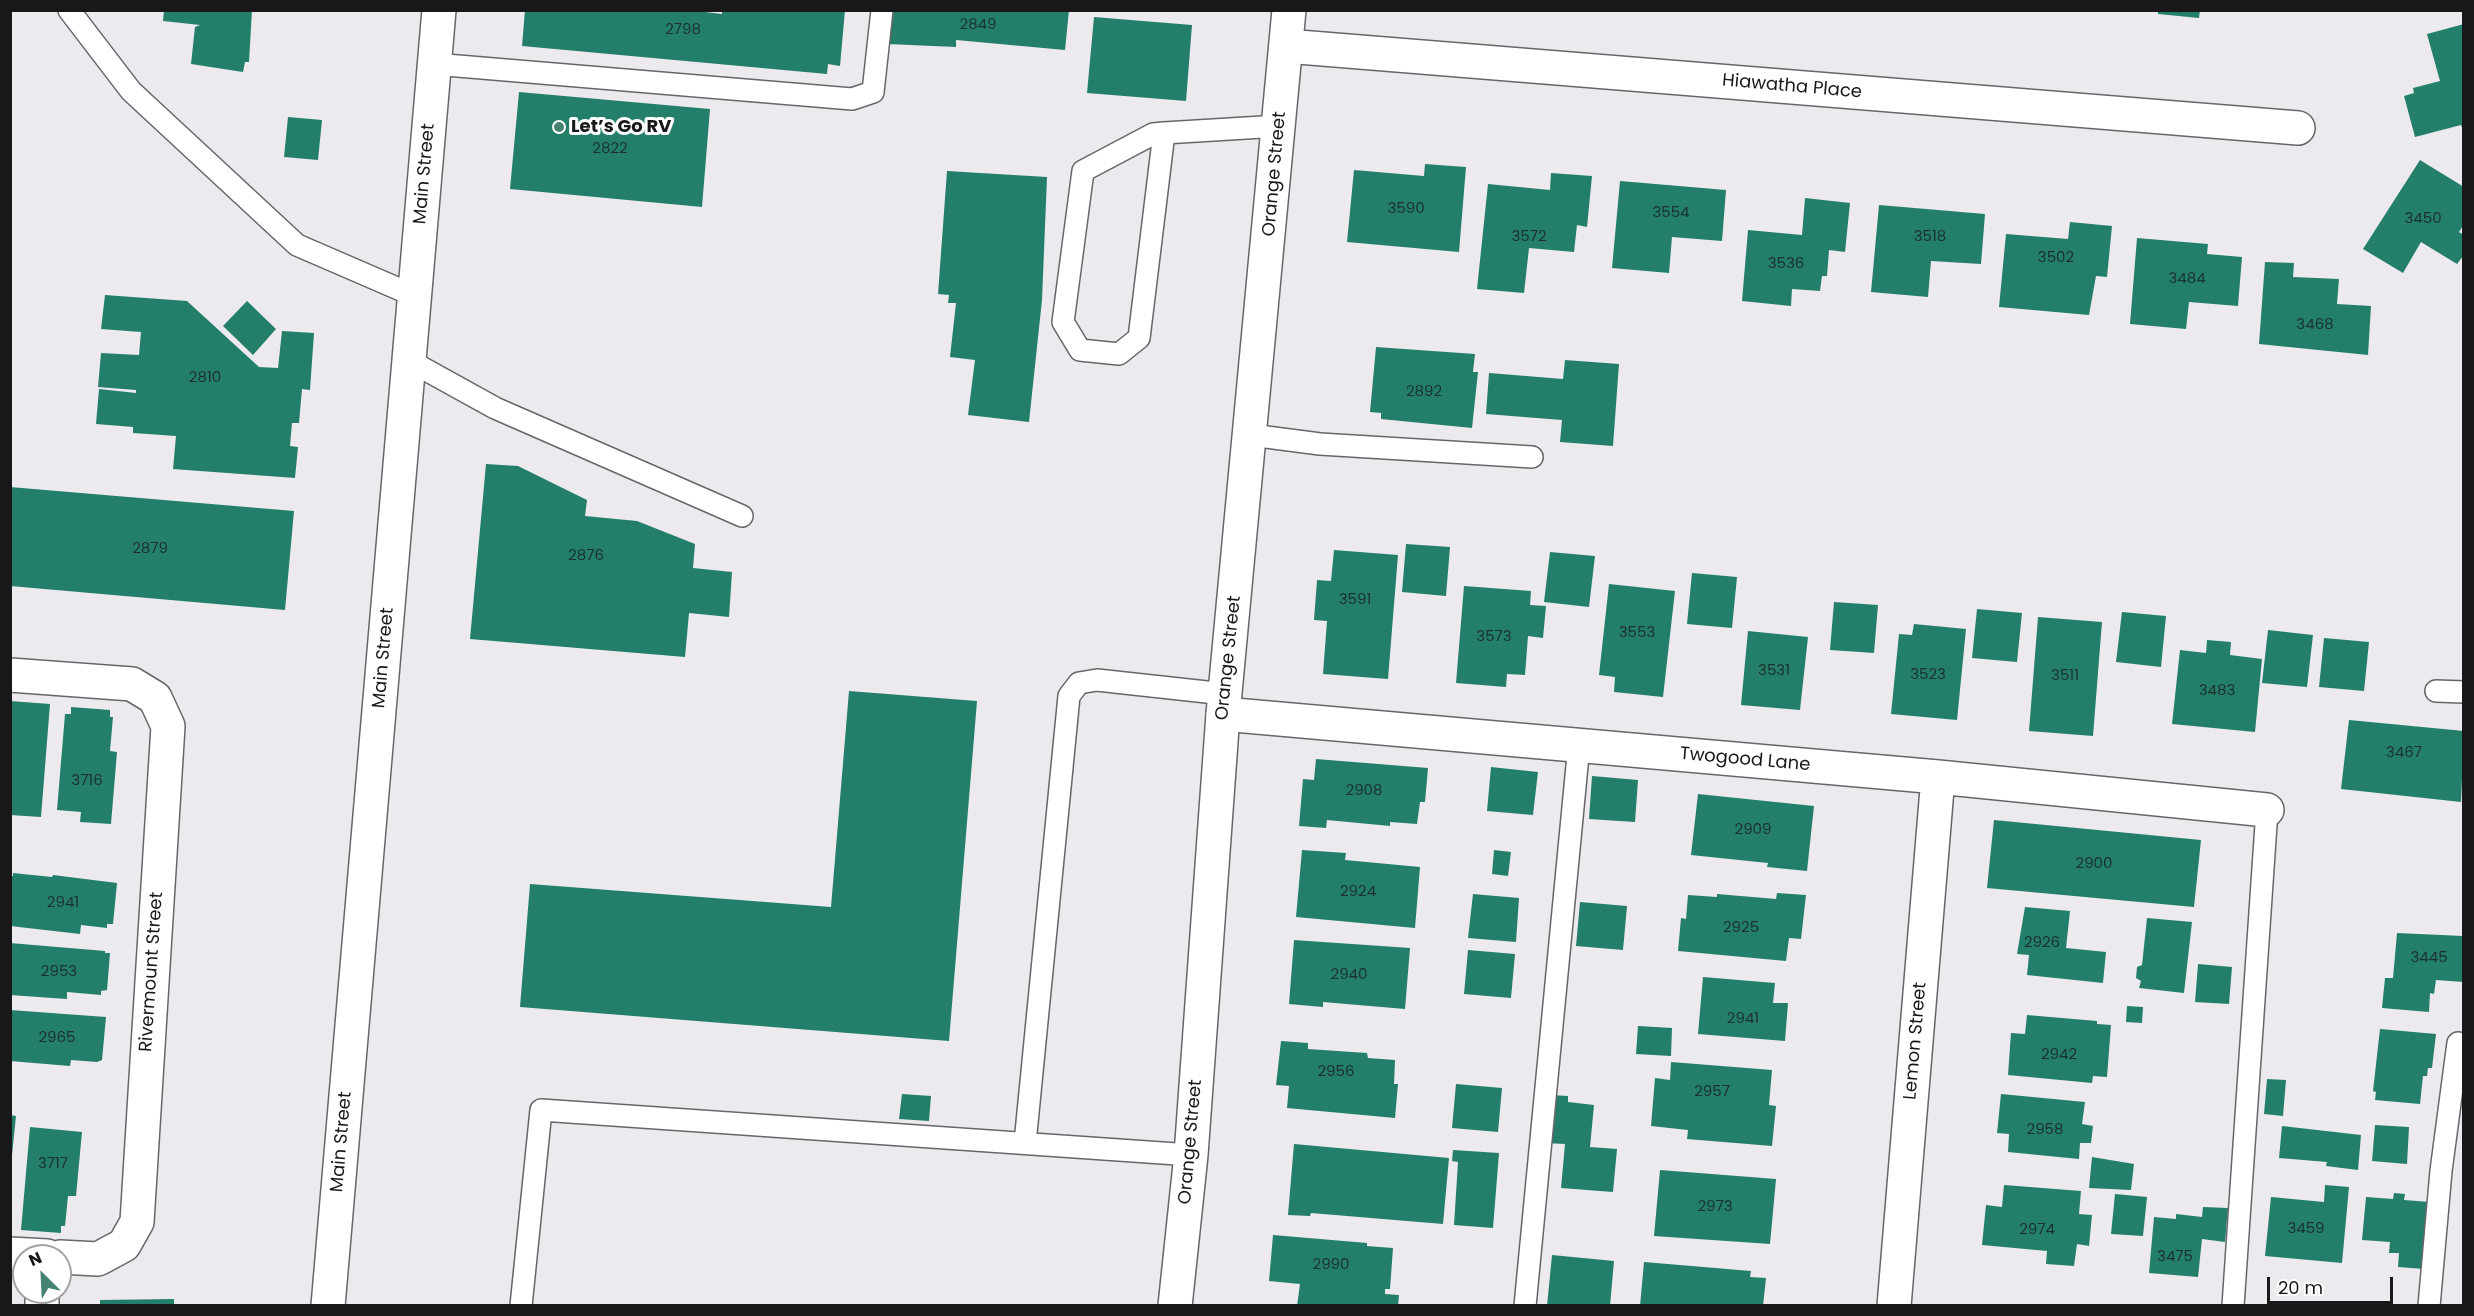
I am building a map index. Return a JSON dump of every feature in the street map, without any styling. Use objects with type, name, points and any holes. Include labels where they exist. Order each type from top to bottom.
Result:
[{"type":"street","name":"Main Street","points":[[328,1305],[439,10]]},
{"type":"street","name":"Orange Street","points":[[1175,1305],[1191,1155],[1224,704],[1289,10]]},
{"type":"street","name":"Hiawatha Place","points":[[1286,46],[2298,128]]},
{"type":"street","name":"Rivermount Street","points":[[10,675],[132,684],[155,698],[168,726],[137,1222],[124,1245],[98,1259],[72,1258]]},
{"type":"street","name":"Twogood Lane","points":[[1224,704],[1579,745],[1938,777],[2267,810]]},
{"type":"street","name":"Lemon Street","points":[[1894,1305],[1938,777]]},
{"type":"lane","points":[[69,10],[131,91],[297,245],[415,296]]},
{"type":"lane","points":[[434,64],[852,99],[873,92],[882,10]]},
{"type":"lane","points":[[1164,133],[1139,338],[1119,354],[1080,350],[1063,322],[1083,171],[1154,134],[1164,133],[1279,126]]},
{"type":"lane","points":[[410,361],[495,408],[742,516]]},
{"type":"lane","points":[[1251,435],[1320,444],[1532,457]]},
{"type":"lane","points":[[1025,1143],[1069,696],[1079,683],[1097,680],[1224,704]]},
{"type":"lane","points":[[2436,691],[2463,692]]},
{"type":"lane","points":[[1526,1305],[1579,745]]},
{"type":"lane","points":[[2233,1305],[2267,810]]},
{"type":"lane","points":[[2429,1305],[2441,1171],[2458,1043]]},
{"type":"lane","points":[[521,1305],[541,1110],[1191,1155]]},
{"type":"building","points":[[164,10],[252,10],[249,62],[245,62],[243,72],[191,64],[195,27],[200,25],[163,21]]},
{"type":"building","points":[[525,10],[688,10],[722,14],[722,10],[845,10],[840,66],[828,64],[827,74],[522,46]]},
{"type":"building","points":[[891,10],[1069,10],[1065,50],[956,40],[956,47],[887,44]]},
{"type":"building","points":[[2158,10],[2200,10],[2199,18],[2158,14]]},
{"type":"building","points":[[1094,17],[1192,25],[1186,101],[1087,93]]},
{"type":"building","points":[[2464,24],[2464,132],[2461,125],[2415,137],[2404,96],[2414,93],[2413,88],[2440,81],[2427,34]]},
{"type":"building","points":[[519,92],[710,109],[702,207],[510,189]]},
{"type":"building","points":[[288,117],[322,120],[318,160],[284,157]]},
{"type":"building","points":[[2420,160],[2464,187],[2464,224],[2459,232],[2464,235],[2464,255],[2457,264],[2421,242],[2403,273],[2363,249]]},
{"type":"building","points":[[1425,164],[1466,167],[1459,252],[1347,242],[1354,170],[1424,176]]},
{"type":"building","points":[[947,171],[1047,177],[1042,300],[1029,422],[968,415],[975,360],[950,357],[956,303],[948,303],[949,295],[938,294]]},
{"type":"building","points":[[1551,173],[1592,176],[1587,227],[1577,225],[1574,252],[1529,248],[1524,293],[1477,289],[1488,184],[1550,190]]},
{"type":"building","points":[[1620,181],[1726,190],[1722,241],[1672,237],[1669,273],[1612,268]]},
{"type":"building","points":[[1805,198],[1850,203],[1845,252],[1829,250],[1827,276],[1822,276],[1820,291],[1792,289],[1791,306],[1742,301],[1748,230],[1802,235]]},
{"type":"building","points":[[1879,205],[1985,214],[1981,264],[1931,261],[1928,297],[1871,292]]},
{"type":"building","points":[[2070,222],[2112,226],[2107,277],[2096,276],[2089,315],[1999,307],[2006,234],[2068,239]]},
{"type":"building","points":[[2137,238],[2208,244],[2207,254],[2242,257],[2238,306],[2189,302],[2186,329],[2130,324]]},
{"type":"building","points":[[2265,262],[2294,263],[2293,277],[2339,279],[2337,304],[2371,306],[2368,355],[2259,344]]},
{"type":"building","points":[[105,295],[187,301],[259,367],[278,368],[282,331],[314,333],[310,390],[302,389],[299,423],[292,423],[290,446],[298,447],[295,478],[173,469],[176,436],[133,433],[133,427],[96,424],[99,389],[136,393],[136,390],[98,387],[101,353],[139,355],[141,332],[101,329]]},
{"type":"building","points":[[247,301],[276,329],[253,355],[223,326]]},
{"type":"building","points":[[1376,347],[1475,354],[1473,372],[1478,372],[1472,428],[1381,419],[1381,413],[1370,412]]},
{"type":"building","points":[[1565,360],[1619,364],[1613,446],[1560,442],[1562,420],[1486,414],[1489,373],[1563,379]]},
{"type":"building","points":[[486,464],[518,466],[587,500],[585,516],[637,521],[695,544],[693,568],[732,572],[729,617],[689,613],[685,657],[470,639]]},
{"type":"building","points":[[10,487],[294,511],[285,610],[10,586]]},
{"type":"building","points":[[1406,544],[1450,547],[1446,596],[1402,592]]},
{"type":"building","points":[[1334,550],[1398,555],[1388,679],[1323,674],[1327,621],[1314,620],[1317,580],[1331,581]]},
{"type":"building","points":[[1550,552],[1595,556],[1589,607],[1544,602]]},
{"type":"building","points":[[1692,573],[1737,577],[1732,628],[1687,624]]},
{"type":"building","points":[[1609,584],[1675,591],[1663,697],[1614,692],[1615,677],[1599,675]]},
{"type":"building","points":[[1464,586],[1531,591],[1530,605],[1546,606],[1543,638],[1528,636],[1525,675],[1507,674],[1506,687],[1456,683]]},
{"type":"building","points":[[1834,602],[1878,605],[1874,653],[1830,650]]},
{"type":"building","points":[[1977,609],[2022,613],[2017,662],[1972,658]]},
{"type":"building","points":[[2122,612],[2166,616],[2161,667],[2116,662]]},
{"type":"building","points":[[2038,617],[2102,622],[2093,736],[2029,731]]},
{"type":"building","points":[[1914,624],[1966,629],[1957,720],[1891,714],[1899,634],[1912,635]]},
{"type":"building","points":[[2268,630],[2313,635],[2307,687],[2262,683]]},
{"type":"building","points":[[1748,631],[1808,637],[1800,710],[1741,705]]},
{"type":"building","points":[[2324,638],[2369,642],[2364,691],[2319,687]]},
{"type":"building","points":[[2207,640],[2231,642],[2230,655],[2262,659],[2255,732],[2172,724],[2180,650],[2206,653]]},
{"type":"building","points":[[849,691],[977,701],[949,1041],[520,1007],[530,884],[831,907]]},
{"type":"building","points":[[10,701],[50,704],[41,817],[10,815]]},
{"type":"building","points":[[71,707],[110,710],[110,717],[113,717],[110,751],[117,752],[111,824],[80,822],[81,812],[57,810],[65,714],[71,714]]},
{"type":"building","points":[[2349,720],[2464,731],[2461,802],[2341,789]]},
{"type":"building","points":[[1316,759],[1428,768],[1425,802],[1420,802],[1417,824],[1390,822],[1390,826],[1327,820],[1326,828],[1299,826],[1303,779],[1314,780]]},
{"type":"building","points":[[1491,767],[1538,772],[1533,815],[1487,811]]},
{"type":"building","points":[[1592,776],[1638,780],[1635,822],[1589,819]]},
{"type":"building","points":[[1698,794],[1814,806],[1807,871],[1767,867],[1768,863],[1691,855]]},
{"type":"building","points":[[1994,820],[2201,840],[2194,907],[1987,888]]},
{"type":"building","points":[[1302,850],[1346,853],[1345,860],[1420,867],[1415,928],[1296,917]]},
{"type":"building","points":[[1494,850],[1511,852],[1508,876],[1492,874]]},
{"type":"building","points":[[13,873],[52,877],[53,875],[117,883],[113,924],[107,924],[107,928],[81,925],[80,934],[10,926],[10,876],[13,876]]},
{"type":"building","points":[[1777,893],[1806,895],[1801,939],[1789,938],[1786,961],[1678,951],[1681,918],[1686,919],[1688,895],[1717,897],[1717,894],[1776,899]]},
{"type":"building","points":[[1473,894],[1519,898],[1516,942],[1468,938]]},
{"type":"building","points":[[1580,902],[1627,906],[1623,950],[1576,946]]},
{"type":"building","points":[[2025,907],[2070,911],[2066,948],[2106,952],[2103,983],[2027,975],[2029,955],[2017,954]]},
{"type":"building","points":[[2147,918],[2192,922],[2184,993],[2139,988],[2141,981],[2136,978],[2137,967],[2142,965]]},
{"type":"building","points":[[2397,933],[2463,936],[2464,982],[2436,980],[2434,994],[2430,993],[2429,1012],[2382,1008],[2385,978],[2393,978]]},
{"type":"building","points":[[1294,940],[1410,948],[1405,1009],[1323,1002],[1323,1007],[1289,1004]]},
{"type":"building","points":[[10,943],[110,953],[107,990],[101,991],[101,995],[67,992],[67,999],[10,995]]},
{"type":"building","points":[[1468,950],[1515,954],[1511,998],[1464,994]]},
{"type":"building","points":[[2198,964],[2232,967],[2229,1004],[2195,1002]]},
{"type":"building","points":[[1703,977],[1775,983],[1773,1003],[1788,1003],[1785,1041],[1698,1034]]},
{"type":"building","points":[[2127,1006],[2143,1007],[2142,1023],[2126,1022]]},
{"type":"building","points":[[10,1010],[106,1017],[102,1060],[97,1062],[71,1060],[70,1066],[10,1061]]},
{"type":"building","points":[[2027,1015],[2097,1021],[2097,1024],[2111,1025],[2107,1077],[2093,1076],[2092,1083],[2008,1075],[2011,1033],[2025,1034]]},
{"type":"building","points":[[1638,1026],[1672,1028],[1671,1056],[1636,1054]]},
{"type":"building","points":[[2380,1029],[2436,1034],[2432,1068],[2428,1068],[2427,1076],[2423,1076],[2420,1104],[2375,1100],[2376,1092],[2373,1091]]},
{"type":"building","points":[[1281,1041],[1308,1043],[1308,1049],[1367,1053],[1368,1058],[1395,1060],[1394,1084],[1398,1084],[1395,1118],[1287,1108],[1289,1086],[1276,1085]]},
{"type":"building","points":[[1671,1062],[1772,1070],[1769,1105],[1776,1106],[1772,1146],[1687,1139],[1688,1130],[1651,1126],[1655,1078],[1670,1080]]},
{"type":"building","points":[[2267,1079],[2286,1080],[2283,1116],[2264,1114]]},
{"type":"building","points":[[1456,1084],[1502,1088],[1498,1132],[1452,1128]]},
{"type":"building","points":[[902,1094],[931,1096],[929,1121],[899,1119]]},
{"type":"building","points":[[2001,1094],[2085,1102],[2082,1124],[2093,1126],[2091,1143],[2080,1143],[2079,1159],[2008,1152],[2009,1134],[1997,1133]]},
{"type":"building","points":[[1551,1095],[1568,1096],[1568,1102],[1594,1105],[1590,1147],[1617,1149],[1613,1192],[1561,1188],[1565,1144],[1544,1143]]},
{"type":"building","points":[[10,1115],[16,1116],[12,1155],[10,1155]]},
{"type":"building","points":[[2375,1125],[2409,1127],[2407,1164],[2372,1161]]},
{"type":"building","points":[[2282,1126],[2361,1135],[2358,1170],[2326,1166],[2327,1162],[2279,1158]]},
{"type":"building","points":[[30,1127],[82,1132],[76,1196],[68,1196],[65,1226],[61,1226],[61,1233],[21,1230]]},
{"type":"building","points":[[1294,1144],[1449,1158],[1443,1224],[1311,1213],[1310,1216],[1288,1215]]},
{"type":"building","points":[[1453,1150],[1499,1153],[1493,1228],[1454,1225],[1458,1162],[1452,1161]]},
{"type":"building","points":[[2092,1157],[2134,1164],[2131,1190],[2089,1188]]},
{"type":"building","points":[[1660,1170],[1776,1179],[1770,1244],[1654,1236]]},
{"type":"building","points":[[2004,1185],[2081,1191],[2079,1214],[2092,1215],[2089,1246],[2077,1244],[2074,1266],[2046,1264],[2047,1251],[1982,1245],[1986,1205],[2002,1207]]},
{"type":"building","points":[[2325,1185],[2349,1187],[2342,1263],[2265,1256],[2271,1197],[2324,1202]]},
{"type":"building","points":[[2394,1193],[2405,1194],[2404,1200],[2430,1202],[2424,1269],[2398,1267],[2399,1253],[2389,1253],[2390,1242],[2362,1240],[2366,1197],[2393,1199]]},
{"type":"building","points":[[2115,1194],[2147,1197],[2143,1236],[2111,1234]]},
{"type":"building","points":[[2203,1207],[2228,1208],[2225,1242],[2202,1239],[2198,1277],[2149,1273],[2154,1217],[2176,1219],[2176,1214],[2202,1217]]},
{"type":"building","points":[[1273,1235],[1367,1243],[1367,1246],[1393,1248],[1390,1289],[1385,1289],[1385,1294],[1399,1295],[1398,1306],[1297,1306],[1300,1284],[1269,1281]]},
{"type":"building","points":[[1552,1255],[1614,1261],[1610,1306],[1547,1306]]},
{"type":"building","points":[[1644,1262],[1751,1271],[1750,1277],[1766,1278],[1763,1306],[1640,1306]]},
{"type":"building","points":[[174,1299],[174,1306],[100,1306],[100,1300]]},
{"type":"place","name":"Let’s Go RV","points":[[559,127]]}]
